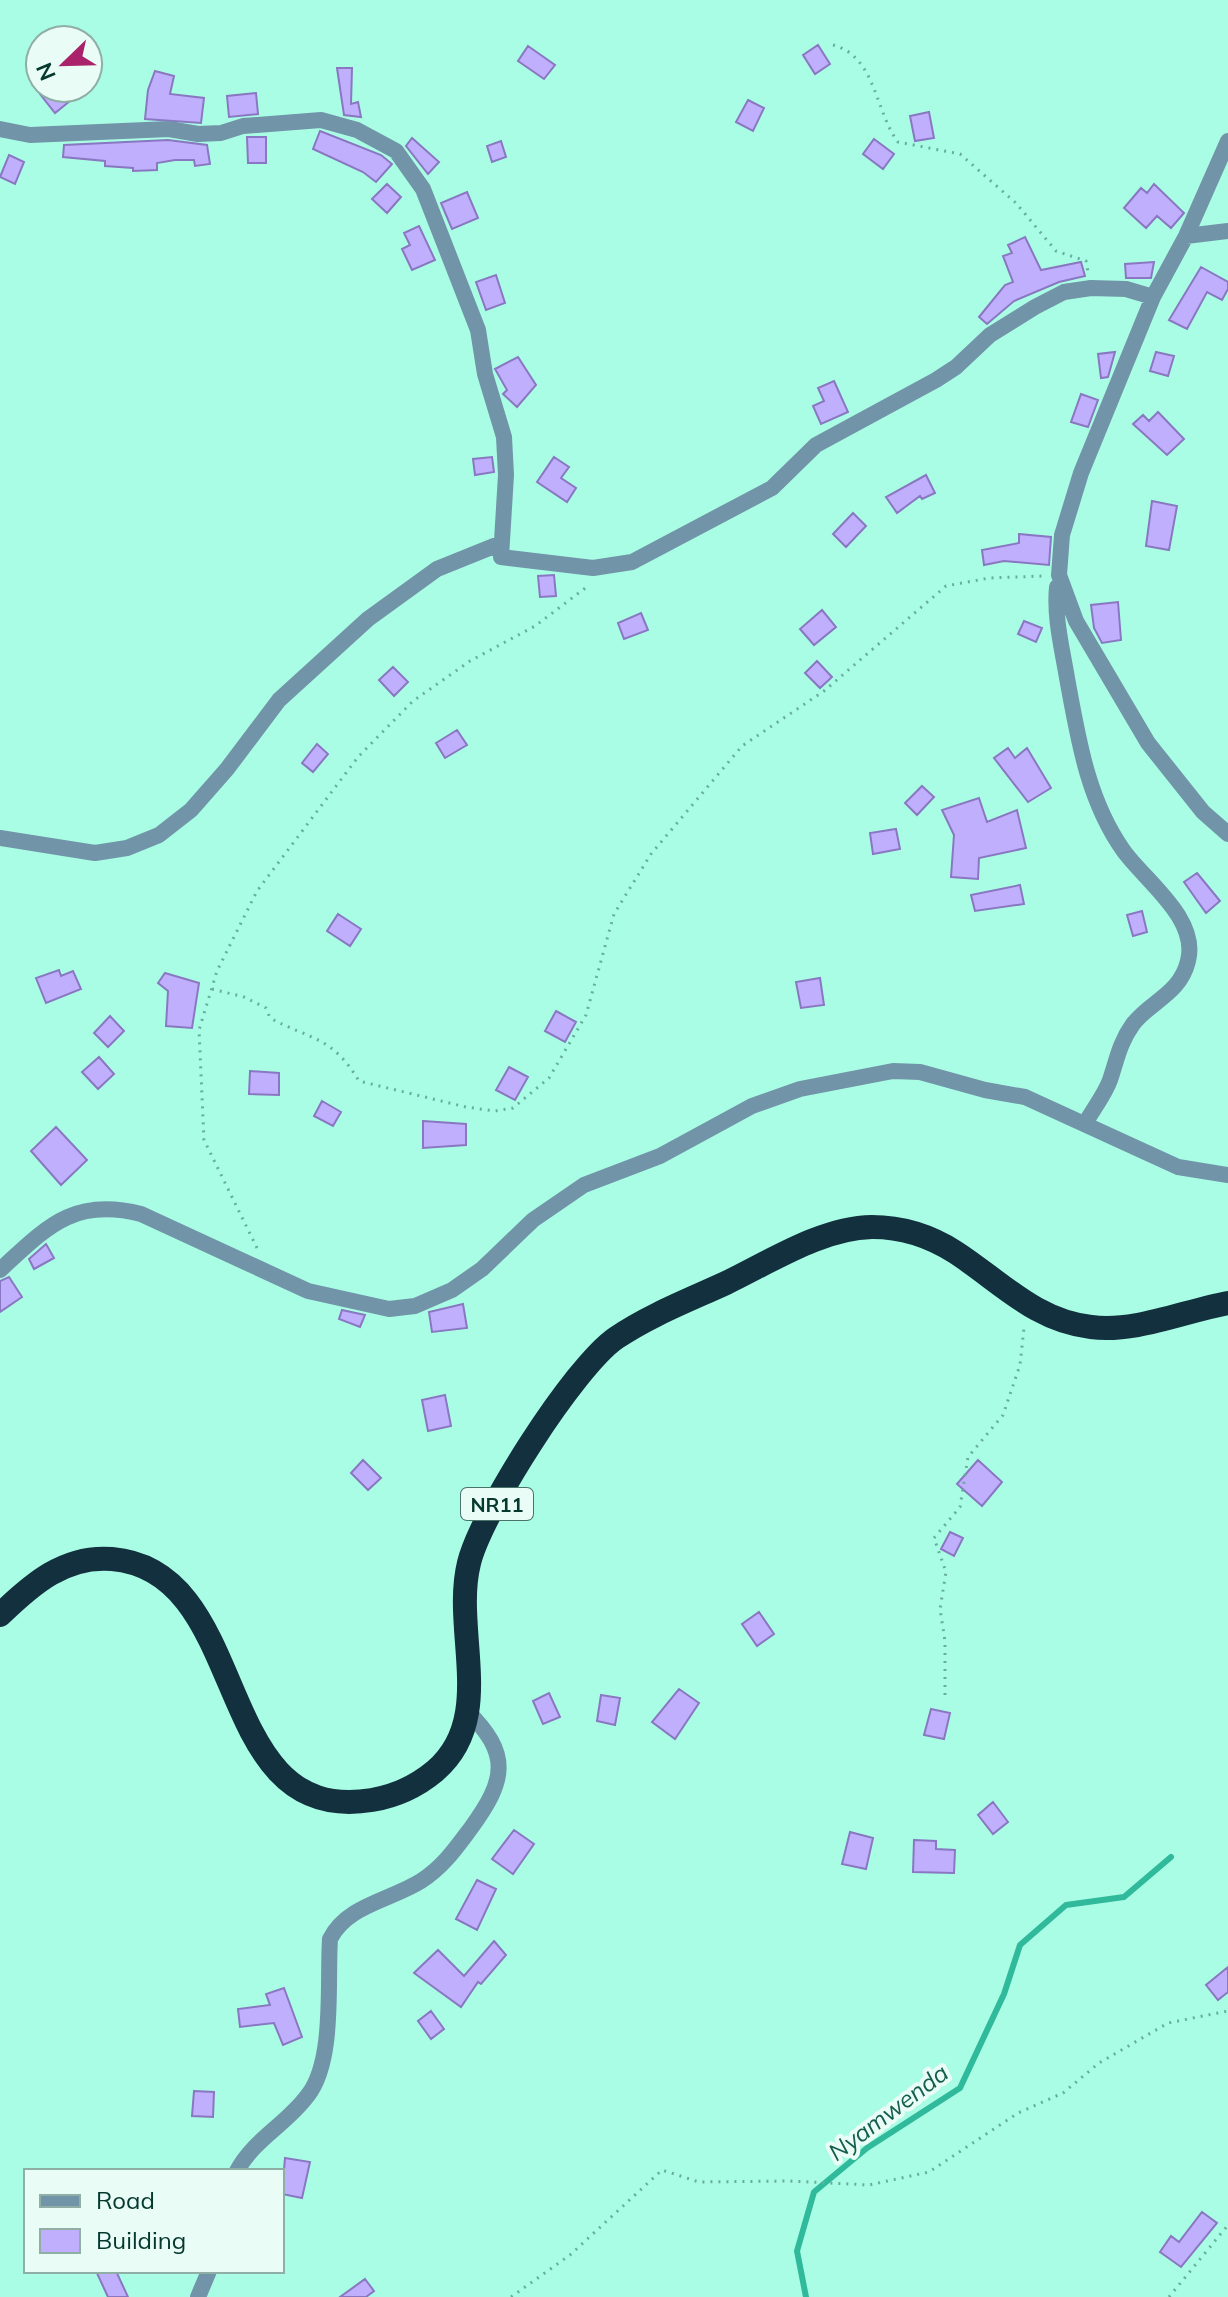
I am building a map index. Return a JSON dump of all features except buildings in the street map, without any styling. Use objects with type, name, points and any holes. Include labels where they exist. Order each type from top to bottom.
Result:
[{"type":"highway","name":"NR11","points":[[0,1615],[47,1574],[71,1563],[92,1557],[141,1564],[182,1592],[201,1621],[262,1753],[289,1781],[338,1801],[373,1800],[413,1787],[444,1762],[459,1743],[467,1711],[469,1650],[464,1588],[470,1557],[482,1529],[563,1393],[613,1340],[771,1260],[843,1231],[869,1227],[923,1235],[955,1252],[1027,1304],[1060,1322],[1095,1328],[1127,1325],[1228,1303]]},
{"type":"street","points":[[0,129],[30,135],[169,129],[198,134],[321,120],[357,130],[396,151],[423,189],[478,330],[485,374],[504,437],[506,475],[499,544],[501,557],[613,567],[659,549],[772,488],[816,445],[936,380],[1014,319],[1064,292],[1091,288],[1126,289],[1153,297]]},
{"type":"street","points":[[1086,1122],[1109,1082],[1118,1049],[1135,1022],[1175,989],[1189,960],[1186,932],[1167,901],[1123,849],[1101,813],[1084,764],[1058,620],[1062,535],[1081,473],[1153,297],[1186,236],[1228,141]]},
{"type":"street","points":[[1186,236],[1228,231]]},
{"type":"street","points":[[0,838],[95,853],[127,848],[159,835],[200,800],[279,700],[368,619],[437,569],[499,544]]},
{"type":"street","points":[[1059,575],[1076,621],[1148,743],[1203,812],[1228,834]]},
{"type":"street","points":[[0,1270],[46,1230],[79,1211],[113,1207],[141,1214],[308,1291],[389,1309],[415,1306],[452,1290],[482,1269],[533,1220],[584,1185],[660,1156],[752,1106],[800,1089],[873,1074],[920,1072],[985,1090],[1025,1097],[1086,1122],[1178,1167],[1228,1175]]},
{"type":"street","points":[[238,2169],[253,2145],[307,2097],[321,2071],[330,1939],[337,1924],[355,1912],[402,1892],[441,1866],[492,1800],[500,1767],[495,1748],[488,1731],[467,1711]]},
{"type":"street","points":[[198,2297],[208,2273]]},
{"type":"path","points":[[833,45],[848,49],[867,75],[898,142],[960,154],[977,166],[1016,203],[1056,251],[1086,261],[1091,288]]},
{"type":"path","points":[[270,1274],[204,1140],[199,1030],[212,989],[257,891],[358,757],[413,701],[470,661],[535,626],[613,567]]},
{"type":"path","points":[[212,989],[244,997],[266,1008],[270,1018],[288,1028],[324,1040],[347,1062],[359,1081],[466,1107],[495,1111],[513,1108],[549,1078],[586,1015],[614,914],[651,854],[742,746],[824,691],[946,586],[989,578],[1059,575]]},
{"type":"path","points":[[945,1695],[945,1641],[940,1609],[946,1572],[934,1538],[960,1507],[968,1457],[1003,1415],[1020,1365],[1027,1304]]},
{"type":"path","points":[[511,2297],[570,2255],[662,2170],[699,2182],[789,2181],[869,2185],[929,2172],[1018,2113],[1063,2093],[1099,2063],[1168,2023],[1228,2011]]},
{"type":"path","points":[[1169,2297],[1228,2225]]},
{"type":"waterway","name":"Nyamwenda","points":[[806,2297],[797,2251],[814,2192],[867,2148],[960,2088],[1004,1994],[1020,1945],[1066,1905],[1124,1897],[1171,1857]]}]
